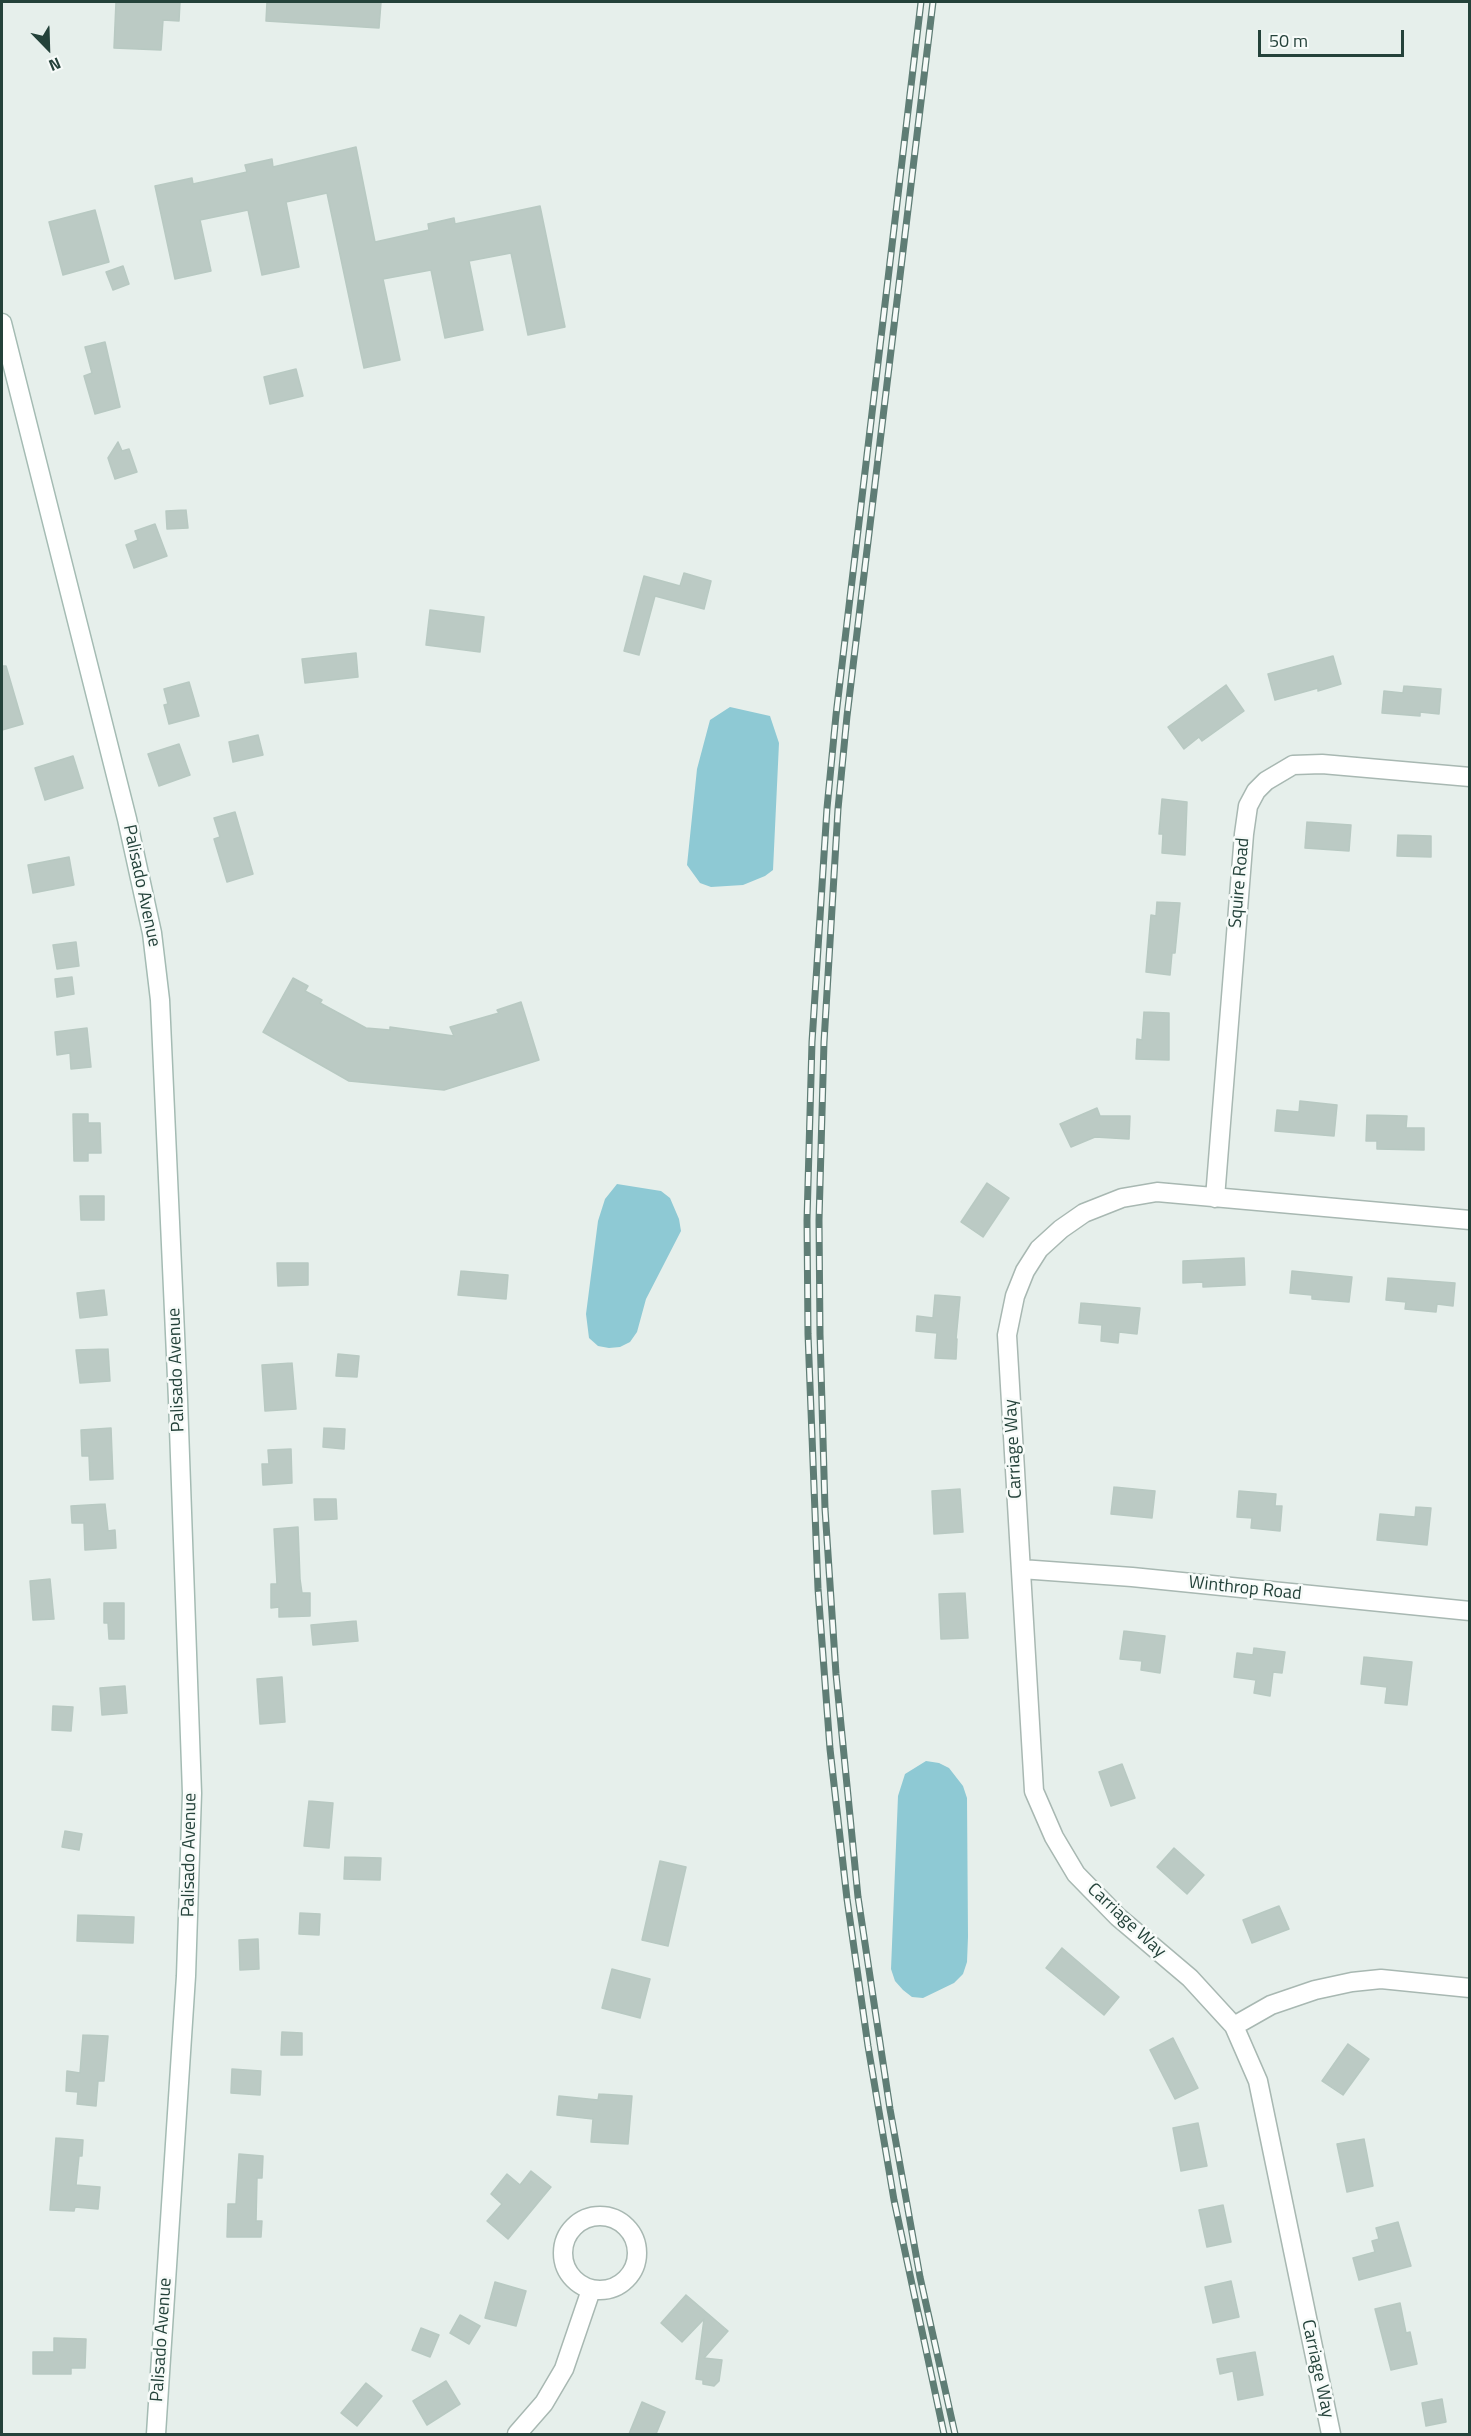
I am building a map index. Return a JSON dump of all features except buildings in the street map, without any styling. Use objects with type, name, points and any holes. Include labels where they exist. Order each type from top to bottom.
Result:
[{"type":"street","name":"Palisado Avenue","points":[[2,323],[127,819],[152,933],[159,1000],[178,1400],[192,1793],[186,1976],[156,2434]]},
{"type":"street","name":"Squire Road","points":[[1215,1198],[1244,834],[1248,806],[1256,791],[1266,781],[1293,765],[1322,764],[1470,777]]},
{"type":"street","name":"Carriage Way","points":[[1331,2434],[1258,2081],[1234,2026],[1190,1978],[1118,1917],[1076,1874],[1054,1837],[1034,1791],[1007,1335],[1015,1296],[1025,1272],[1039,1249],[1061,1229],[1084,1213],[1122,1198],[1157,1192],[1470,1220]]},
{"type":"street","name":"Winthrop Road","points":[[1021,1569],[1132,1577],[1470,1611]]},
{"type":"street","points":[[1234,2026],[1271,2005],[1315,1990],[1352,1982],[1381,1979],[1470,1988]]},
{"type":"street","points":[[608,2216],[620,2221],[630,2229],[638,2250],[638,2261],[633,2273],[624,2282],[602,2291],[591,2290],[582,2286],[568,2272],[564,2264],[563,2246],[568,2234],[583,2219],[608,2216]]},
{"type":"street","points":[[517,2434],[532,2419],[555,2387],[571,2351],[591,2290]]},
{"type":"water","points":[[730,707],[770,716],[779,743],[773,870],[743,885],[711,887],[700,883],[687,865],[697,769],[710,720]]},
{"type":"water","points":[[617,1184],[661,1191],[670,1198],[679,1219],[681,1231],[646,1299],[637,1332],[630,1342],[620,1347],[609,1348],[598,1346],[589,1338],[586,1314],[598,1221],[605,1199]]},
{"type":"water","points":[[926,1761],[939,1763],[949,1768],[963,1786],[967,1798],[968,1937],[967,1962],[963,1974],[954,1983],[923,1998],[912,1997],[903,1990],[895,1981],[891,1969],[898,1796],[905,1774]]},
{"type":"railway","points":[[921,2],[836,715],[827,808],[812,1042],[807,1220],[808,1334],[818,1589],[830,1749],[847,1899],[868,2046],[894,2200],[944,2434]]},
{"type":"railway","points":[[933,2],[847,716],[838,809],[824,1042],[819,1220],[820,1334],[825,1509],[836,1674],[858,1897],[890,2109],[920,2277],[955,2434]]}]
